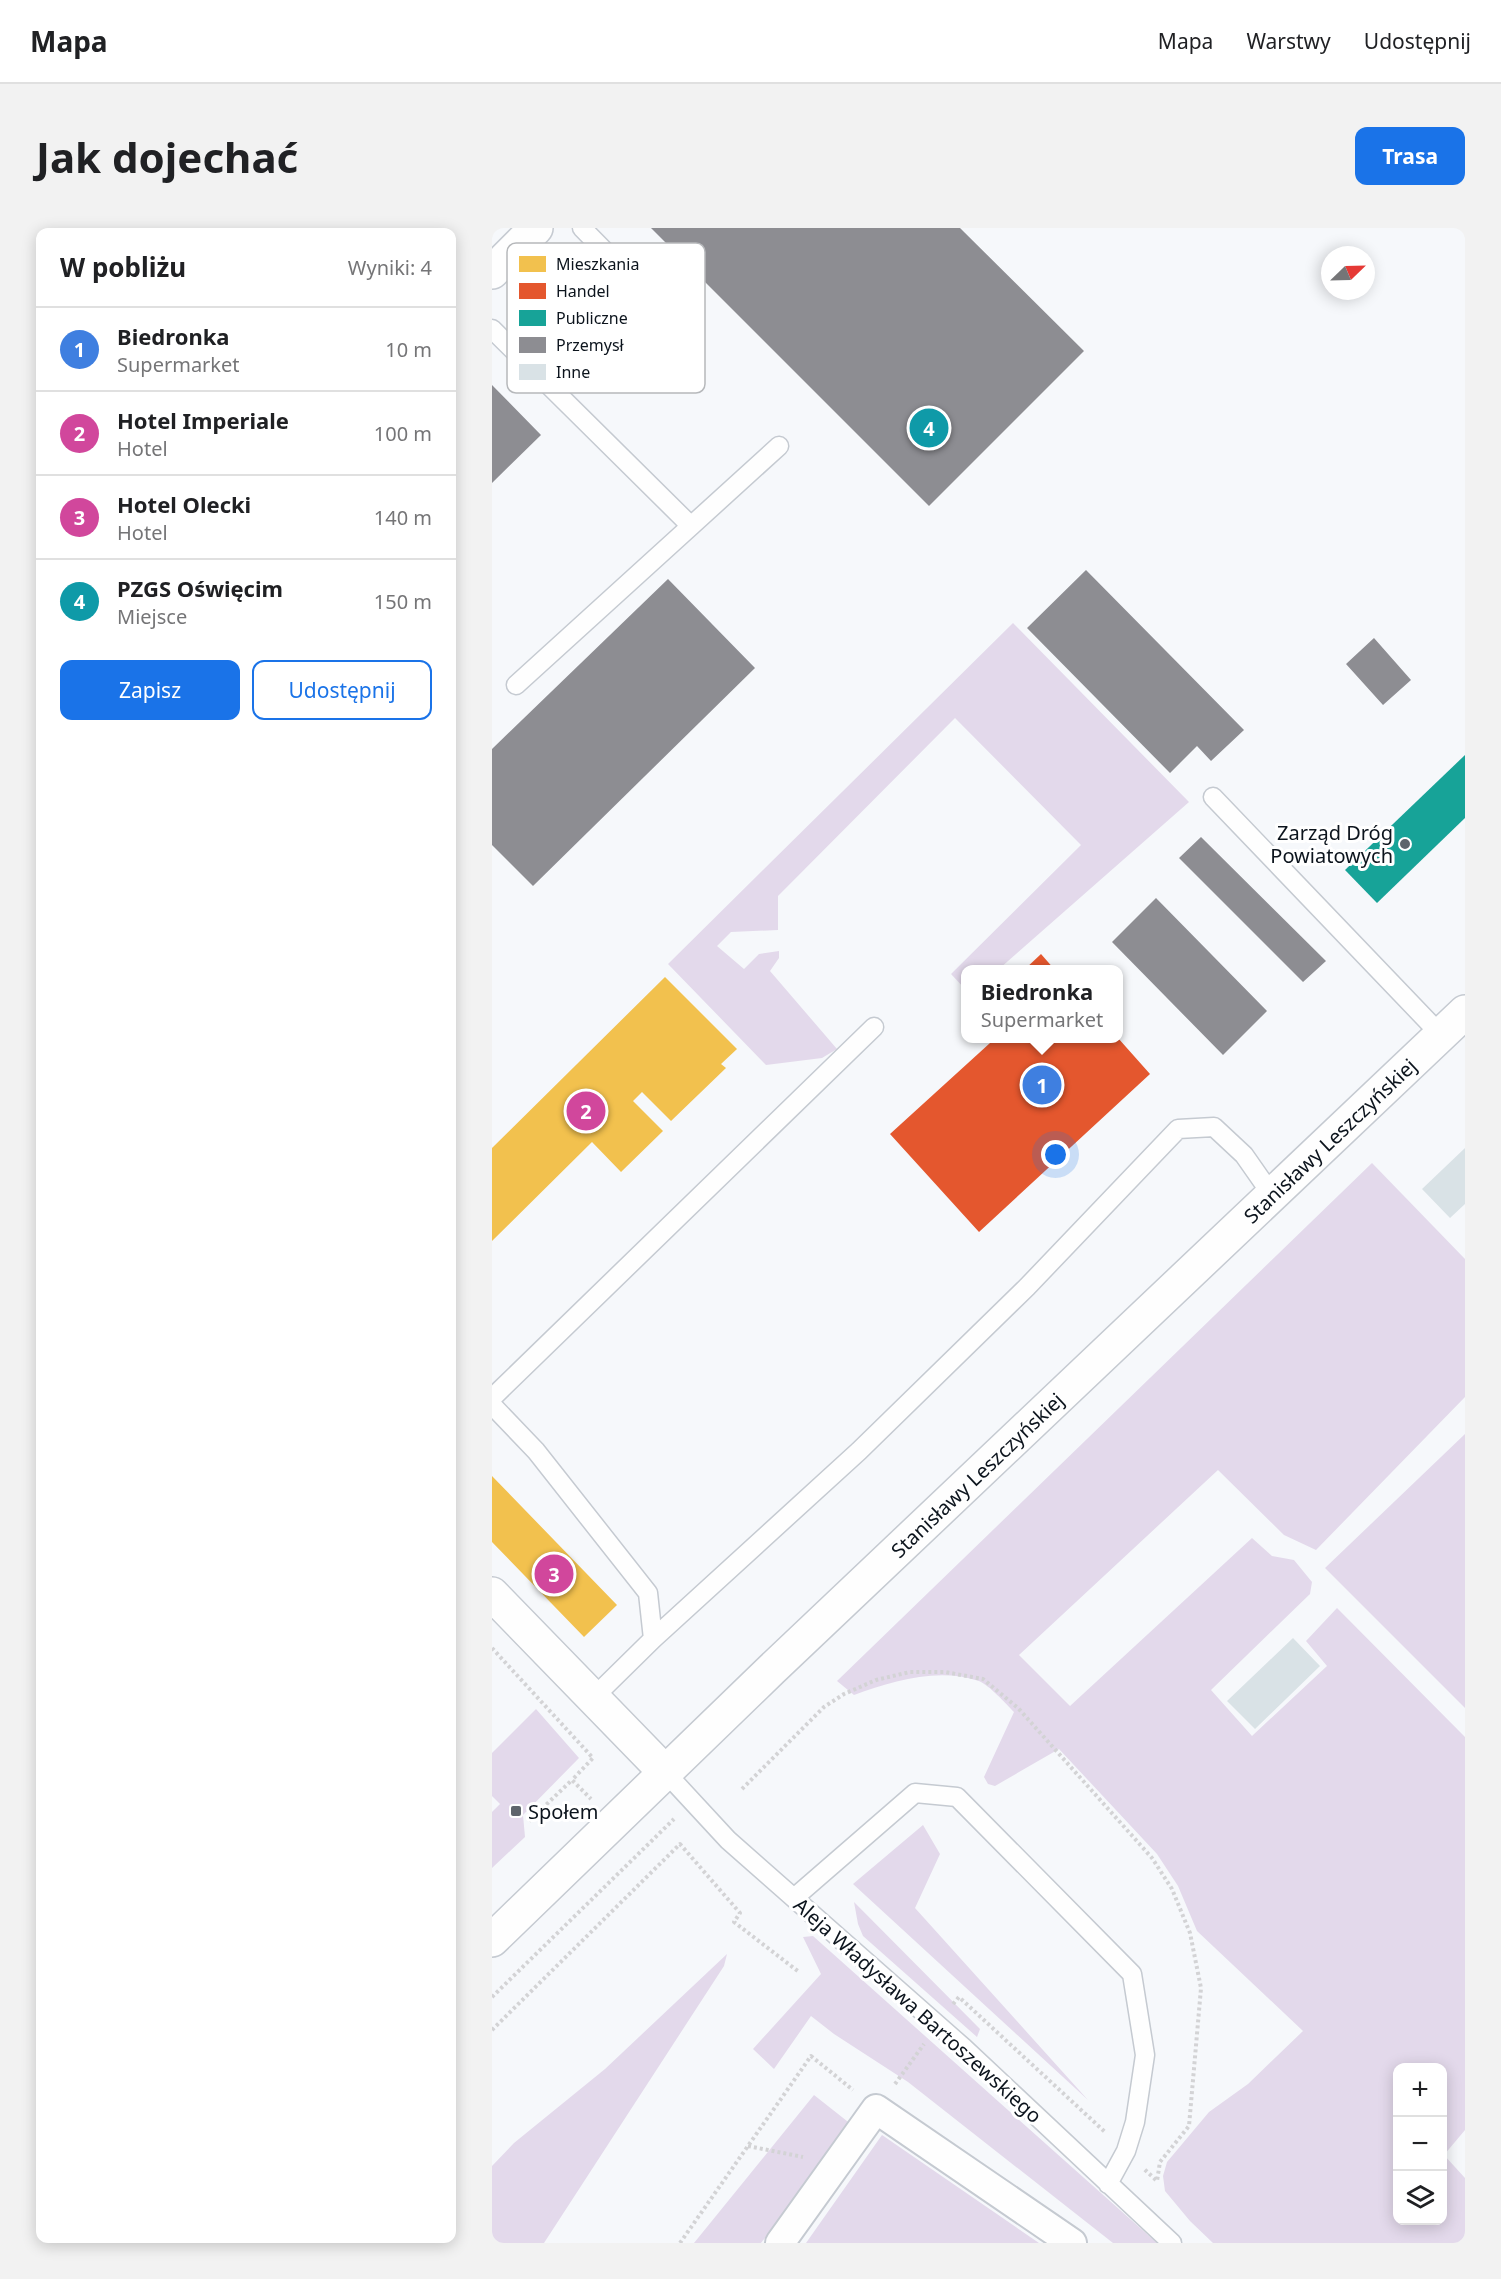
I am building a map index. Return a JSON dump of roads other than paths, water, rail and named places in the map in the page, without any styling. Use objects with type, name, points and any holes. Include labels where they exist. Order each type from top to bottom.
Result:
[{"type":"street","points":[[521,243],[536,228]]},
{"type":"street","points":[[492,272],[507,257]]},
{"type":"street","name":"Stanisławy Leszczyńskiej","points":[[492,1940],[771,1671],[1465,1012]]},
{"type":"street","points":[[492,1594],[666,1773]]},
{"type":"street","points":[[780,2243],[876,2109],[1072,2243]]},
{"type":"lane","points":[[582,228],[597,243]]},
{"type":"lane","points":[[492,329],[507,344]]},
{"type":"lane","points":[[557,393],[691,526]]},
{"type":"lane","points":[[516,685],[779,446]]},
{"type":"lane","points":[[1213,797],[1441,1035]]},
{"type":"lane","points":[[492,1398],[874,1027]]},
{"type":"lane","points":[[593,1698],[859,1451],[1019,1295],[1178,1129],[1214,1127],[1244,1155],[1272,1195]]},
{"type":"lane","points":[[492,1405],[536,1451],[648,1593],[653,1640]]},
{"type":"lane","name":"Aleja Władysława Bartoszewskiego","points":[[666,1773],[728,1840],[964,2048],[1172,2243]]},
{"type":"lane","points":[[794,1898],[915,1793],[957,1797],[1132,1974],[1145,2055],[1135,2122],[1126,2151],[1108,2184]]},
{"type":"place","name":"PZGS Oświęcim","points":[[929,428]]},
{"type":"place","name":"Zarząd Dróg Powiatowych","points":[[1405,844]]},
{"type":"place","name":"Biedronka","points":[[1042,1085]]},
{"type":"place","name":"Hotel Imperiale","points":[[586,1111]]},
{"type":"place","name":"Hotel Olecki","points":[[554,1574]]},
{"type":"place","name":"Społem","points":[[516,1811]]}]
